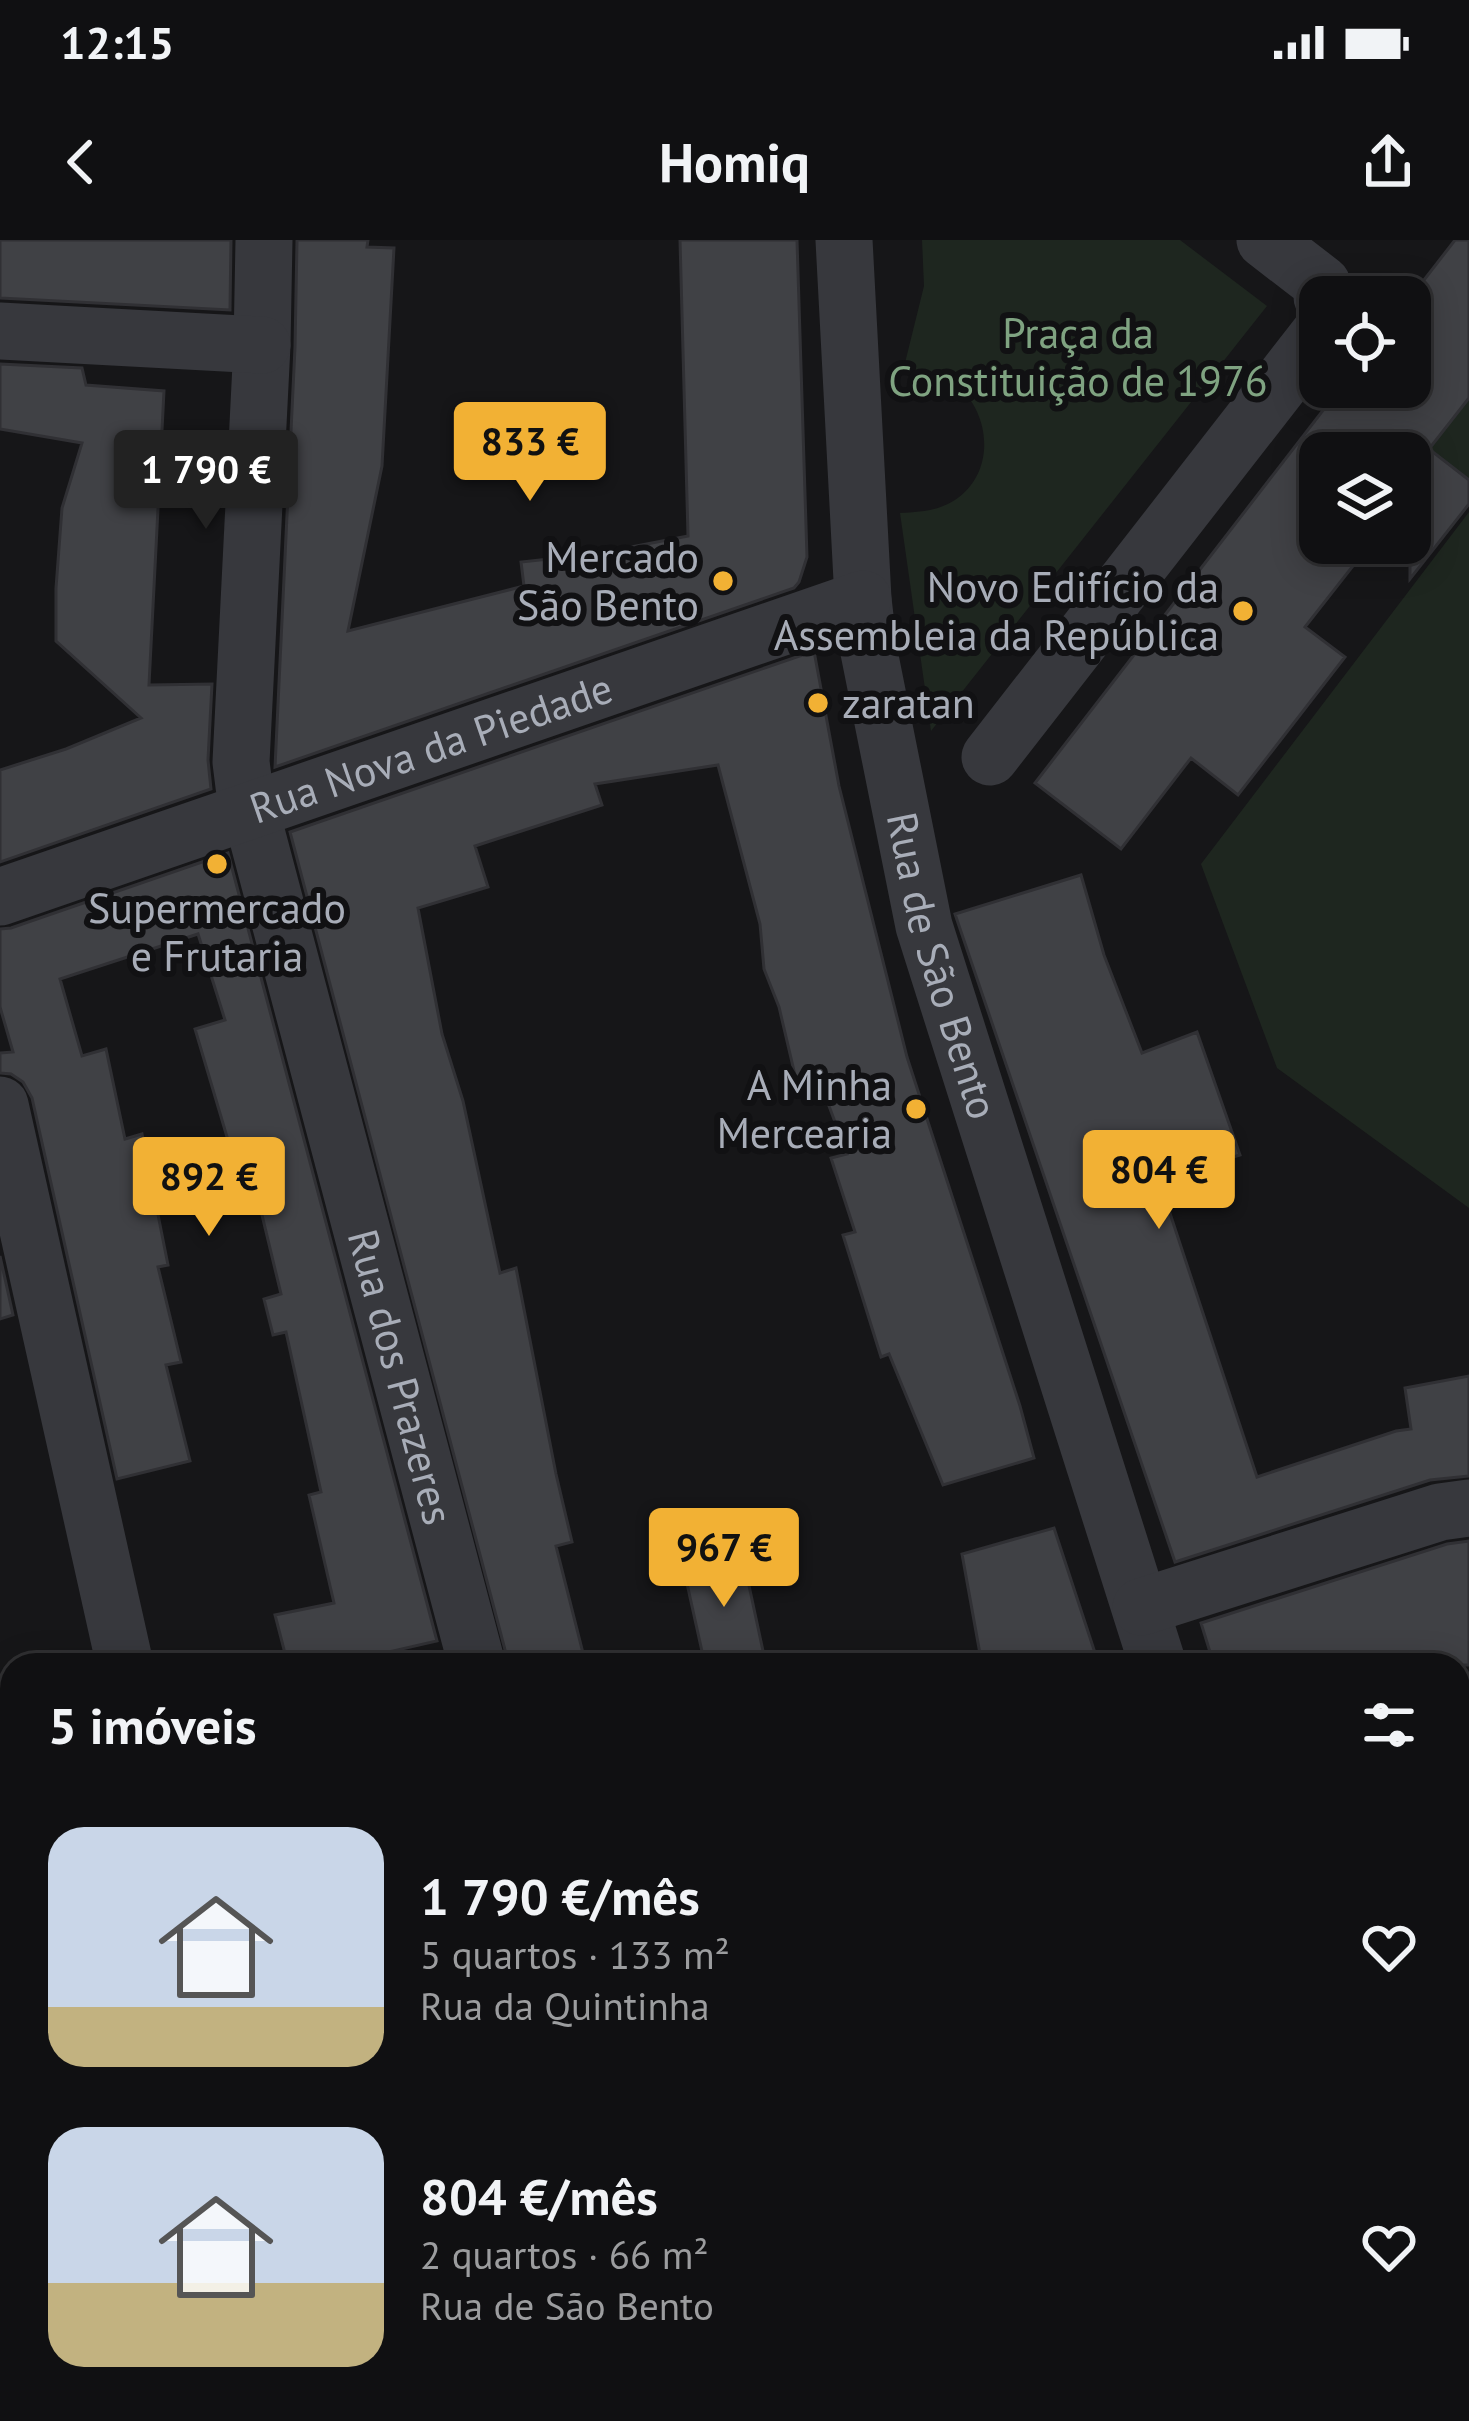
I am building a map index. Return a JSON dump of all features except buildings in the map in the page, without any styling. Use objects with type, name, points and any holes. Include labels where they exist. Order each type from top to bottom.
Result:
[{"type":"street","name":"Rua dos Prazeres","points":[[264,240],[241,762],[464,1653]]},
{"type":"street","name":"Rua de São Bento","points":[[844,240],[868,652],[923,926],[1154,1653]]},
{"type":"street","points":[[1265,240],[1312,276]]},
{"type":"street","points":[[0,332],[262,345]]},
{"type":"street","points":[[990,757],[1299,360]]},
{"type":"street","name":"Rua Nova da Piedade","points":[[0,897],[863,599]]},
{"type":"street","points":[[4,1144],[122,1653]]},
{"type":"street","points":[[1141,1607],[1440,1512],[1469,1508]]},
{"type":"green space","name":"Praça da Constituição de 1976","points":[[922,240],[1180,240],[1267,306],[931,731],[900,513],[942,507],[970,487],[984,453],[984,435],[970,400],[958,386],[941,376],[903,371],[924,286]]},
{"type":"green space","points":[[1469,398],[1469,480],[1431,446]]},
{"type":"green space","points":[[1469,512],[1469,1208],[1277,1068],[1201,864]]},
{"type":"place","name":"Mercado São Bento","points":[[723,581]]},
{"type":"place","name":"Novo Edifício da Assembleia da República","points":[[1243,611]]},
{"type":"place","name":"zaratan","points":[[818,703]]},
{"type":"place","name":"Supermercado e Frutaria","points":[[217,864]]},
{"type":"place","name":"A Minha Mercearia","points":[[916,1109]]}]
